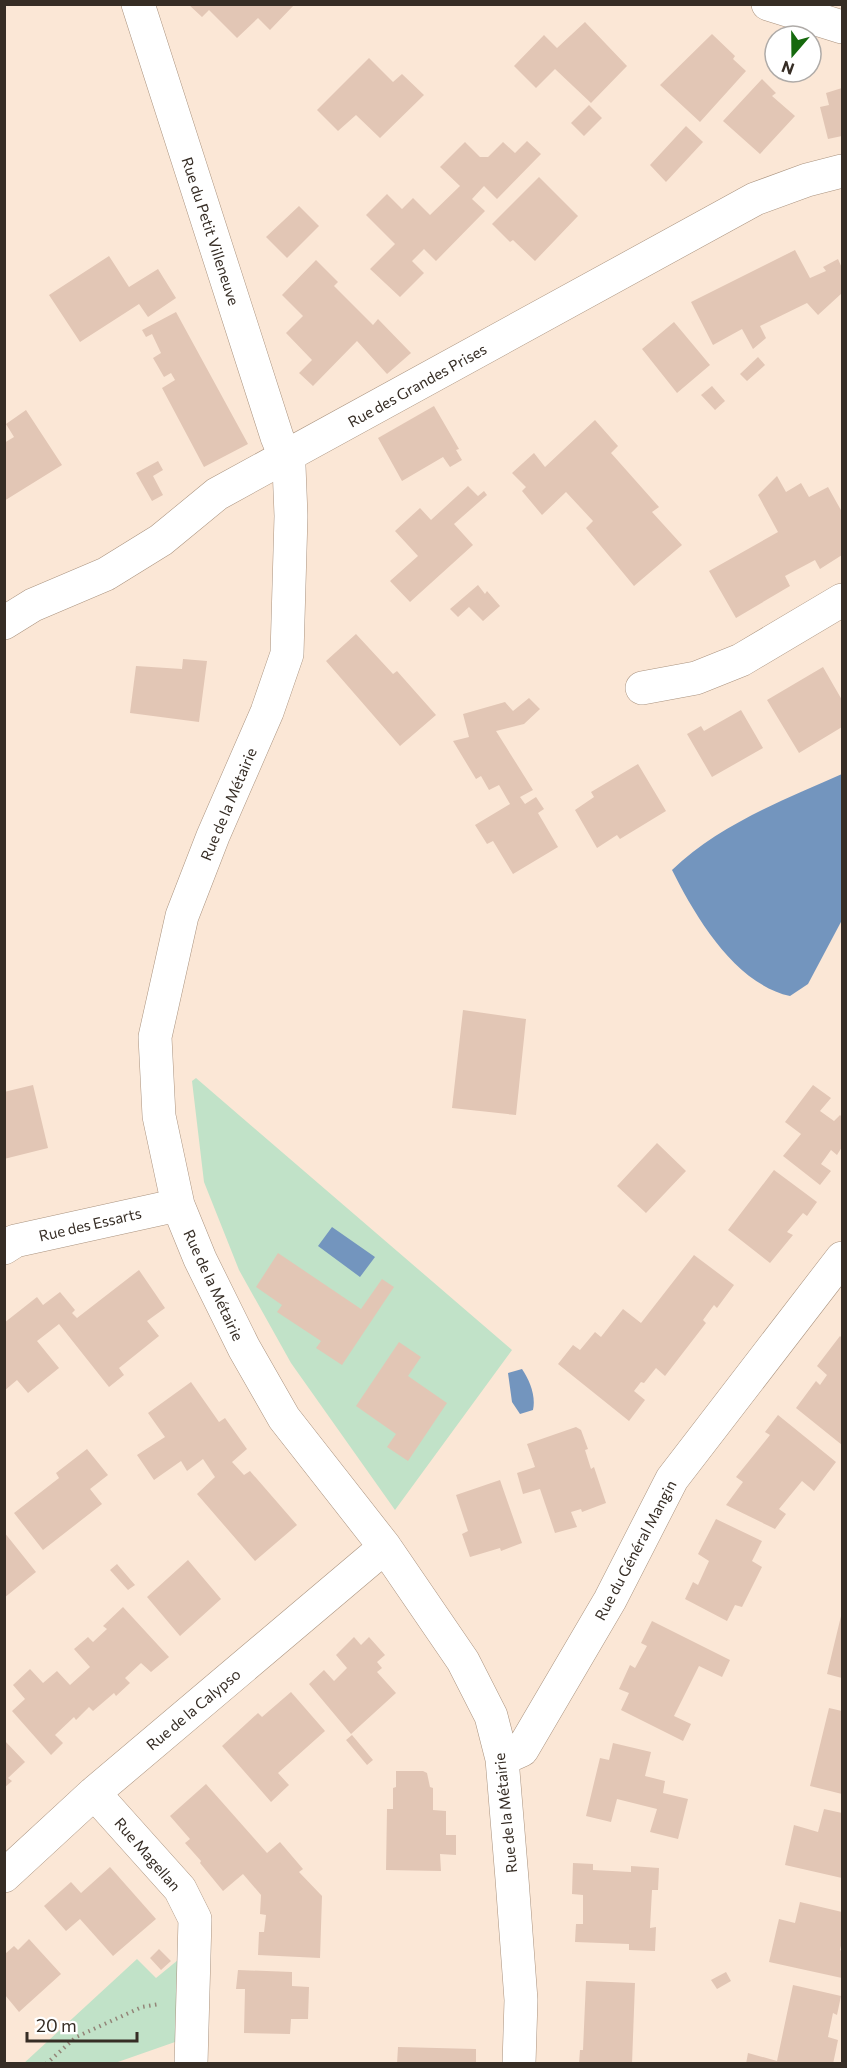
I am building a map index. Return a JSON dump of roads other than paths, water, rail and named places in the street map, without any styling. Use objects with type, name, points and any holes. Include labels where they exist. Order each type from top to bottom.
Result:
[{"type":"street","name":"Rue du Petit Villeneuve","points":[[138,4],[285,457]]},
{"type":"street","points":[[768,4],[843,27]]},
{"type":"street","name":"Rue des Grandes Prises","points":[[4,622],[33,605],[106,574],[161,540],[217,494],[755,199],[807,180],[843,171]]},
{"type":"street","name":"Rue de la Métairie","points":[[285,457],[290,466],[291,516],[286,654],[267,712],[213,836],[183,916],[154,1037],[159,1116],[177,1205],[200,1259],[244,1348],[284,1418],[385,1547],[463,1661],[490,1716],[502,1759],[521,2000],[519,2064]]},
{"type":"street","points":[[642,688],[696,678],[741,660],[843,600]]},
{"type":"street","name":"Rue des Essarts","points":[[4,1248],[15,1241],[177,1205]]},
{"type":"street","name":"Rue du Général Mangin","points":[[502,1759],[522,1750],[610,1600],[672,1479],[843,1258]]},
{"type":"street","name":"Rue de la Calypso","points":[[4,1876],[94,1793],[385,1547]]},
{"type":"street","name":"Rue Magellan","points":[[94,1793],[180,1889],[195,1919],[191,2064]]},
{"type":"water","points":[[842,774],[842,920],[808,984],[790,996],[770,989],[752,978],[719,946],[692,907],[672,870],[710,840],[752,815]]},
{"type":"water","points":[[332,1227],[375,1257],[360,1277],[318,1246]]},
{"type":"water","points":[[522,1369],[532,1389],[534,1405],[533,1410],[520,1414],[512,1402],[508,1373]]}]
